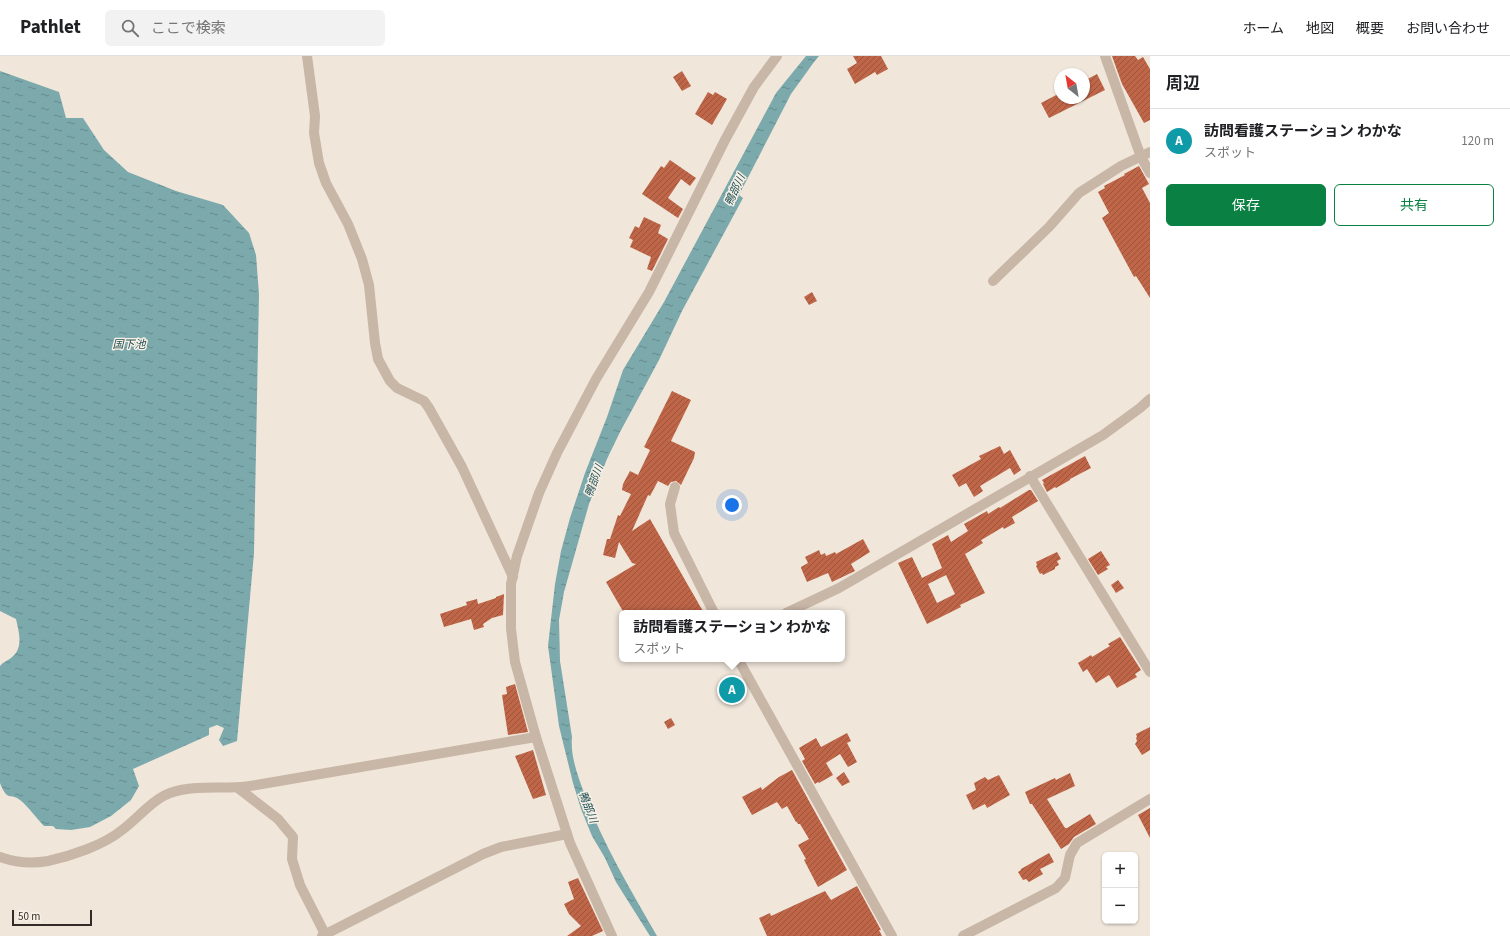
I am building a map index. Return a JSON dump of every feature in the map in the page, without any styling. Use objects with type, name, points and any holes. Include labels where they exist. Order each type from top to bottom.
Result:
[{"type":"street","points":[[306,56],[315,116],[314,133],[319,163],[326,183],[348,224],[362,259],[368,285],[378,359],[390,380],[397,388],[424,402],[429,408],[462,467],[513,577]]},
{"type":"street","points":[[612,936],[567,834],[536,737],[515,662],[511,629],[511,584],[517,556],[539,493],[557,453],[596,379],[649,292],[725,140],[754,86],[777,56]]},
{"type":"street","points":[[1105,56],[1146,154],[1150,173]]},
{"type":"street","points":[[993,281],[1049,227],[1079,193],[1121,166],[1146,154]]},
{"type":"street","points":[[792,610],[839,588],[1103,435],[1150,399]]},
{"type":"street","points":[[1030,476],[1150,672]]},
{"type":"street","points":[[676,486],[670,504],[674,533],[712,610]]},
{"type":"street","points":[[740,662],[892,936]]},
{"type":"street","points":[[0,857],[14,861],[47,861],[86,849],[107,841],[122,831],[158,800],[168,794],[181,790],[238,788],[536,737]]},
{"type":"street","points":[[238,788],[278,819],[293,837],[292,859],[300,885],[323,935],[483,854],[501,847],[567,834]]},
{"type":"street","points":[[963,936],[1056,888],[1065,878],[1070,855],[1077,843],[1150,799]]},
{"type":"water","name":"鴨部川","points":[[806,56],[819,56],[791,94],[739,195],[743,198],[682,311],[659,360],[607,459],[589,504],[564,592],[559,620],[560,661],[575,766],[591,812],[618,866],[657,936],[650,936],[616,882],[605,858],[592,836],[581,809],[573,783],[559,726],[548,646],[555,584],[561,551],[570,518],[623,370],[664,302],[776,93]]},
{"type":"water","name":"国下池","points":[[0,71],[59,92],[66,118],[83,118],[104,150],[128,172],[176,191],[223,205],[249,233],[256,255],[259,294],[254,553],[237,741],[223,746],[219,740],[224,728],[217,725],[209,728],[209,735],[133,769],[139,786],[131,800],[111,816],[90,827],[71,830],[56,829],[53,826],[44,826],[20,800],[7,795],[0,783],[0,666],[15,654],[18,650],[20,640],[16,619],[0,611]]},
{"type":"building","points":[[853,56],[881,56],[888,69],[877,75],[875,72],[855,84],[847,69],[857,63]]},
{"type":"building","points":[[1112,56],[1135,56],[1138,60],[1143,57],[1150,69],[1150,120],[1144,123],[1122,84]]},
{"type":"building","points":[[682,71],[691,86],[682,91],[673,77]]},
{"type":"building","points":[[1097,74],[1105,90],[1090,98],[1090,78]]},
{"type":"building","points":[[708,92],[713,95],[715,92],[727,99],[712,125],[695,114]]},
{"type":"building","points":[[1054,96],[1054,104],[1077,104],[1049,118],[1041,103]]},
{"type":"building","points":[[670,160],[696,178],[690,186],[681,179],[668,198],[683,209],[678,218],[642,194],[661,166],[664,168]]},
{"type":"building","points":[[1139,166],[1149,184],[1142,188],[1150,203],[1150,298],[1136,276],[1134,277],[1102,218],[1109,213],[1098,192],[1105,188],[1104,186]]},
{"type":"building","points":[[644,217],[661,225],[658,233],[668,239],[652,271],[647,269],[651,257],[630,247],[633,240],[629,238],[635,226],[639,228]]},
{"type":"building","points":[[812,292],[817,301],[809,305],[804,297]]},
{"type":"building","points":[[672,391],[691,400],[671,441],[695,452],[694,458],[681,485],[676,481],[671,482],[668,486],[658,481],[650,496],[648,495],[632,531],[650,519],[702,610],[622,610],[606,582],[636,564],[632,563],[619,542],[615,558],[603,555],[607,539],[610,539],[618,515],[620,516],[631,494],[622,490],[623,484],[630,471],[638,475],[650,450],[644,447]]},
{"type":"building","points":[[1000,446],[1004,454],[1010,450],[1021,470],[1014,475],[1010,468],[980,486],[983,491],[974,497],[966,483],[959,487],[952,475],[981,459],[979,456]]},
{"type":"building","points":[[1085,456],[1091,468],[1047,492],[1042,480]]},
{"type":"building","points":[[1029,490],[1031,490],[1038,501],[1012,517],[1015,523],[1004,529],[1003,527],[981,540],[983,543],[965,554],[985,593],[960,605],[961,607],[927,624],[898,563],[912,557],[922,578],[942,568],[932,544],[948,535],[951,542],[968,531],[964,524],[987,511],[988,514],[999,507],[1000,508]],"holes":[[[946,575],[955,594],[937,603],[928,584]]]},
{"type":"building","points":[[863,539],[870,552],[851,564],[855,571],[832,582],[828,573],[807,582],[801,568],[808,563],[805,557],[819,550],[821,555],[825,553],[826,556],[835,552],[836,554]]},
{"type":"building","points":[[1101,551],[1110,565],[1106,567],[1108,569],[1098,575],[1088,559]]},
{"type":"building","points":[[1057,552],[1061,559],[1057,561],[1059,565],[1055,567],[1055,569],[1043,575],[1042,573],[1040,574],[1036,566],[1036,562]]},
{"type":"building","points":[[1118,580],[1124,588],[1116,593],[1111,585]]},
{"type":"building","points":[[504,594],[503,615],[492,618],[483,624],[484,627],[474,630],[471,619],[444,627],[440,614],[467,605],[466,602],[477,599],[478,604]]},
{"type":"building","points":[[1120,637],[1141,670],[1135,674],[1137,677],[1117,688],[1109,675],[1096,683],[1087,669],[1083,672],[1078,663],[1091,655],[1092,657],[1110,646],[1108,644]]},
{"type":"building","points":[[739,681],[744,689],[726,700],[721,691]]},
{"type":"building","points":[[515,684],[528,732],[508,735],[502,695],[507,694],[506,687]]},
{"type":"building","points":[[671,718],[675,725],[668,729],[664,722]]},
{"type":"building","points":[[1150,727],[1150,750],[1142,755],[1135,744],[1137,741],[1136,734]]},
{"type":"building","points":[[847,733],[851,741],[847,743],[857,762],[848,767],[840,754],[826,763],[833,775],[815,784],[802,761],[805,759],[799,748],[816,738],[821,747]]},
{"type":"building","points":[[533,750],[546,795],[533,799],[515,756]]},
{"type":"building","points":[[792,770],[847,870],[818,887],[804,860],[806,859],[798,845],[809,839],[800,824],[796,822],[787,806],[782,809],[777,802],[752,815],[742,797],[761,787],[762,790],[779,777]]},
{"type":"building","points":[[844,772],[850,782],[842,786],[836,778]]},
{"type":"building","points":[[1070,773],[1075,786],[1047,799],[1065,828],[1090,814],[1096,824],[1074,837],[1069,844],[1061,849],[1032,804],[1030,804],[1025,792],[1055,778],[1056,780]]},
{"type":"building","points":[[999,775],[1010,795],[987,808],[985,804],[973,810],[966,795],[976,790],[974,783],[985,777],[988,780]]},
{"type":"building","points":[[1150,808],[1150,838],[1138,815]]},
{"type":"building","points":[[1049,853],[1054,862],[1040,869],[1043,874],[1029,882],[1026,879],[1023,880],[1018,872]]},
{"type":"building","points":[[578,878],[603,931],[592,936],[567,936],[581,926],[569,914],[564,904],[574,899],[568,882]]},
{"type":"building","points":[[857,886],[881,930],[879,930],[882,936],[767,936],[759,918],[770,913],[771,916],[825,891],[831,900]]},
{"type":"place","name":"訪問看護ステーション わかな","points":[[732,690]]}]
